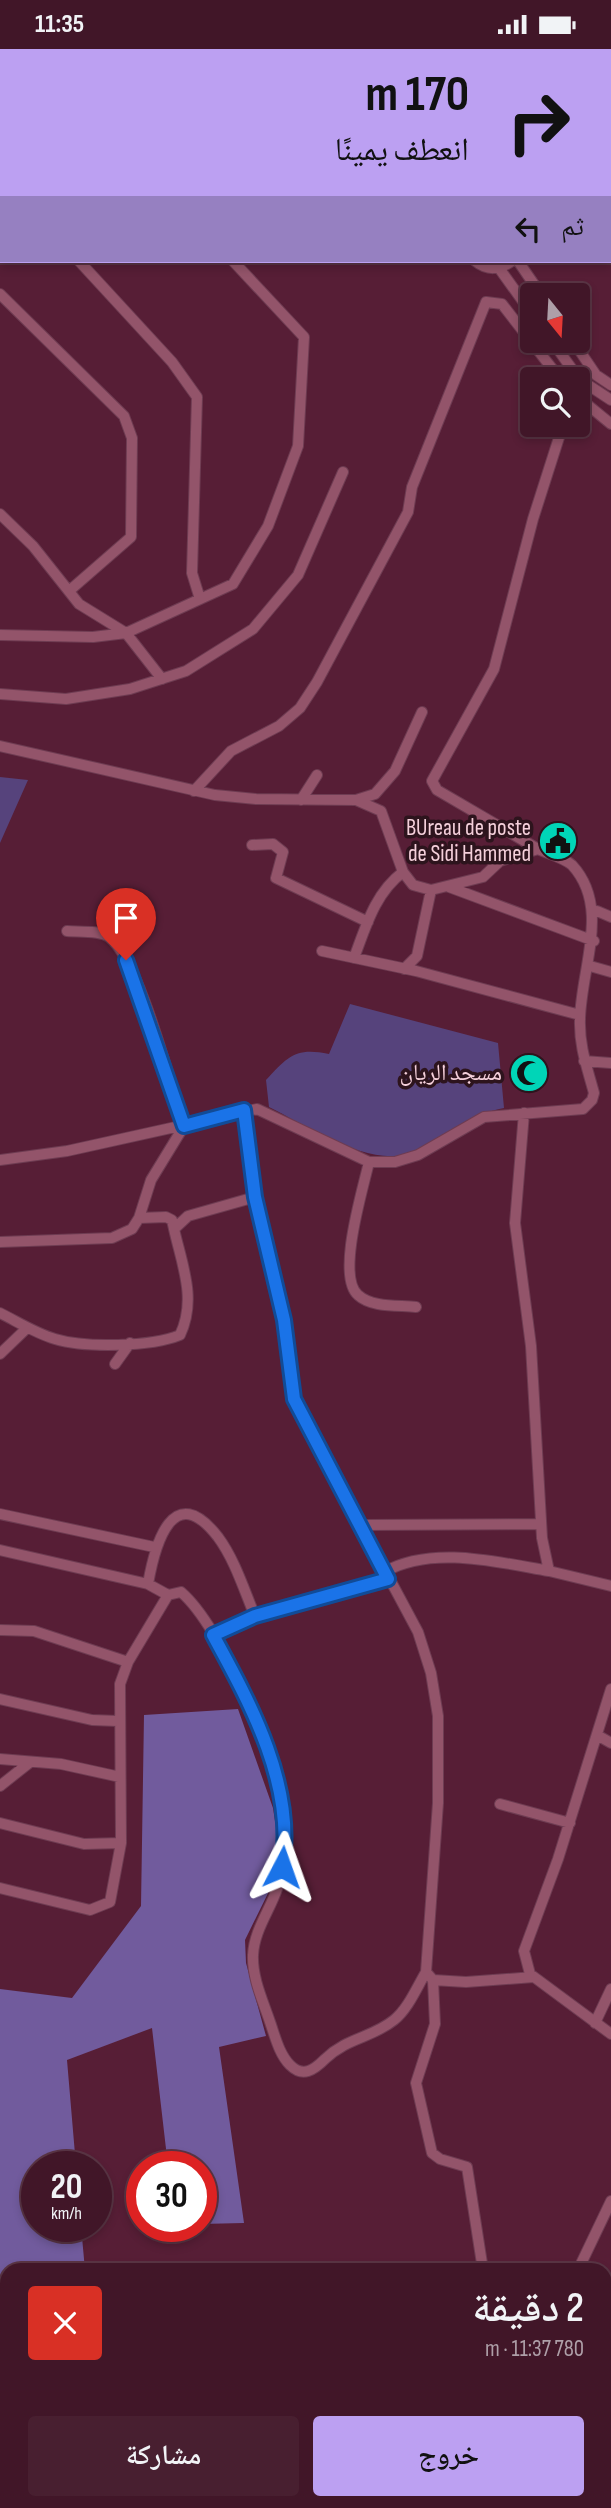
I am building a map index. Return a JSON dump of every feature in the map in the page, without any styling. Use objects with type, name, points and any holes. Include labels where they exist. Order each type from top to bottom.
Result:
[{"type":"street","points":[[81,263],[172,362],[197,397],[192,573],[200,599]]},
{"type":"street","points":[[0,635],[93,637],[126,633],[233,584],[268,526],[298,446],[304,337],[235,263]]},
{"type":"street","points":[[478,263],[486,268],[499,268],[508,263]]},
{"type":"street","points":[[519,263],[533,283]]},
{"type":"street","points":[[499,268],[520,297]]},
{"type":"street","points":[[0,294],[124,416],[132,438],[131,537],[69,591]]},
{"type":"street","points":[[194,791],[231,751],[279,726],[300,708],[317,682],[408,512],[412,487],[486,302],[502,304],[551,367]]},
{"type":"street","points":[[561,353],[579,379],[611,400]]},
{"type":"street","points":[[581,353],[596,375],[611,385]]},
{"type":"street","points":[[590,407],[611,424]]},
{"type":"street","points":[[0,1160],[67,1151],[257,1109],[369,1162],[395,1161],[418,1155],[481,1118],[552,1113],[586,1107],[594,1093],[584,1061],[580,1015],[597,911],[590,887],[572,864],[538,849],[438,790],[432,781],[494,669],[533,519],[559,437]]},
{"type":"street","points":[[0,694],[66,699],[130,689],[186,671],[253,629],[298,575],[343,472]]},
{"type":"street","points":[[0,514],[33,546],[79,604],[126,633],[162,679]]},
{"type":"street","points":[[0,746],[194,791],[256,799],[356,800],[375,794],[395,771],[422,712]]},
{"type":"street","points":[[302,800],[317,775]]},
{"type":"street","points":[[375,794],[403,871],[413,885],[430,890],[483,877],[500,860],[538,849]]},
{"type":"street","points":[[356,800],[381,810]]},
{"type":"street","points":[[252,845],[273,844],[282,852],[276,878],[368,922]]},
{"type":"street","points":[[354,958],[368,922],[388,883],[403,871]]},
{"type":"street","points":[[447,887],[594,941]]},
{"type":"street","points":[[404,969],[417,956],[430,890]]},
{"type":"street","points":[[597,911],[611,917]]},
{"type":"street","points":[[0,1242],[112,1238],[132,1229],[139,1218],[151,1180],[184,1126],[134,975],[118,945],[106,934],[67,931]]},
{"type":"street","points":[[322,951],[404,969],[580,1015]]},
{"type":"street","points":[[590,966],[611,972]]},
{"type":"street","points":[[584,1061],[611,1063]]},
{"type":"street","points":[[244,1110],[255,1197],[284,1320],[294,1399],[418,1632],[431,1673],[438,1716],[438,1803],[430,1976],[435,2024],[416,2091],[432,2153],[440,2159],[467,2167],[482,2263]]},
{"type":"street","points":[[524,1113],[515,1223],[531,1346],[541,1524],[549,1571]]},
{"type":"street","points":[[369,1162],[352,1241],[349,1276],[356,1294],[372,1303],[416,1307]]},
{"type":"street","points":[[174,1229],[188,1216],[255,1197]]},
{"type":"street","points":[[0,1313],[27,1328],[73,1343],[130,1343],[168,1340],[180,1335],[185,1324],[188,1286],[172,1220],[166,1217],[139,1218]]},
{"type":"street","points":[[0,1355],[27,1328]]},
{"type":"street","points":[[115,1364],[130,1343]]},
{"type":"street","points":[[0,1514],[155,1547]]},
{"type":"street","points":[[148,1584],[155,1547],[173,1518],[179,1514],[194,1515],[218,1537],[233,1562],[255,1616]]},
{"type":"street","points":[[361,1525],[541,1524]]},
{"type":"street","points":[[0,1550],[148,1584],[168,1595],[181,1592],[190,1599],[213,1635],[247,1698],[266,1748],[284,1811],[285,1848],[278,1886],[256,1938],[253,1956],[259,1991],[283,2058],[299,2072],[311,2071],[338,2047],[392,2022],[430,1976]]},
{"type":"street","points":[[213,1635],[255,1616],[386,1575],[403,1561],[475,1559],[549,1571],[611,1586]]},
{"type":"street","points":[[0,1888],[90,1910],[104,1907],[113,1893],[121,1843],[118,1721],[120,1684],[128,1662],[168,1595]]},
{"type":"street","points":[[0,1630],[34,1631],[128,1662]]},
{"type":"street","points":[[611,1689],[609,1704],[570,1823],[524,1951],[534,1977],[611,2034]]},
{"type":"street","points":[[0,1699],[93,1720],[118,1721]]},
{"type":"street","points":[[597,1735],[611,1743]]},
{"type":"street","points":[[0,1759],[61,1764],[120,1777]]},
{"type":"street","points":[[0,1786],[29,1763]]},
{"type":"street","points":[[500,1804],[570,1823]]},
{"type":"street","points":[[0,1823],[84,1844],[121,1843]]},
{"type":"street","points":[[430,1976],[466,1982],[534,1977]]},
{"type":"street","points":[[595,2023],[611,1989]]},
{"type":"street","points":[[581,2263],[611,2201]]},
{"type":"shaded area","points":[[0,777],[28,780],[0,843]]},
{"type":"shaded area","points":[[350,1004],[498,1043],[504,1108],[472,1119],[423,1148],[405,1155],[386,1156],[345,1145],[269,1107],[266,1080],[293,1055],[308,1052],[329,1054]]},
{"type":"shaded area","points":[[238,1709],[273,1808],[279,1847],[273,1883],[245,1940],[246,1963],[266,2036],[219,2047],[244,2223],[217,2224],[217,2151],[166,2151],[152,2028],[67,2060],[75,2151],[21,2151],[21,2242],[82,2242],[84,2263],[0,2263],[0,1989],[72,1998],[141,1906],[144,1715]]},
{"type":"place","name":"BUreau de poste de Sidi Hammed","points":[[558,841]]},
{"type":"place","name":"مسجد الريان","points":[[529,1073]]},
{"type":"route","points":[[126,960],[134,975],[184,1126],[244,1110],[255,1197],[274,1289],[284,1320],[294,1399],[388,1579],[255,1616],[213,1635],[247,1698],[266,1748],[284,1811],[285,1848],[282,1867]]}]
